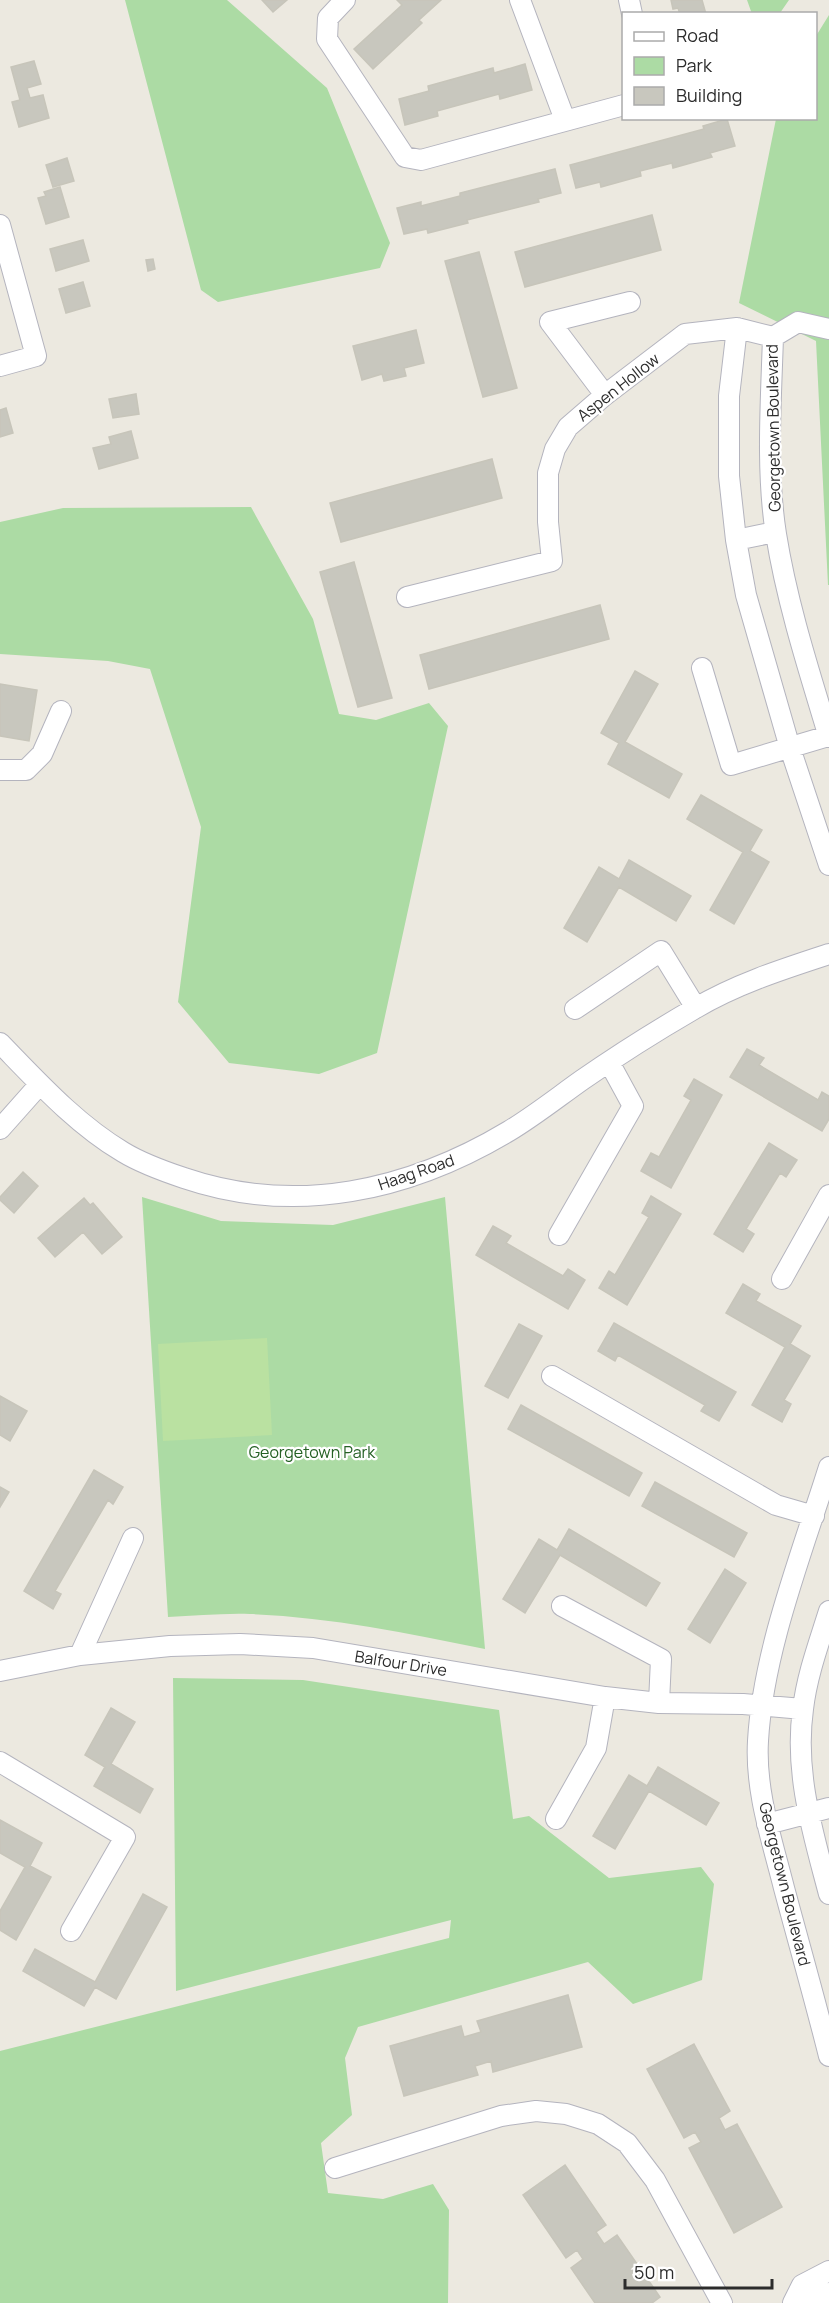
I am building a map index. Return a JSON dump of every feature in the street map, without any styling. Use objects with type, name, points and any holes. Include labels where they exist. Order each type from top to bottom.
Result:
[{"type":"street","points":[[345,0],[328,18],[327,39],[405,157],[421,160],[622,106]]},
{"type":"street","points":[[520,0],[565,120]]},
{"type":"street","points":[[0,225],[36,356],[0,366]]},
{"type":"street","points":[[605,395],[550,322],[630,302]]},
{"type":"street","points":[[773,337],[798,322],[829,329]]},
{"type":"street","points":[[736,328],[729,396],[729,477],[736,540],[746,595],[790,748],[829,865]]},
{"type":"street","name":"Aspen Hollow","points":[[406,597],[552,561],[548,522],[548,473],[555,449],[568,427],[605,395],[685,334],[736,328]]},
{"type":"street","name":"Georgetown Boulevard","points":[[736,328],[773,337],[769,444],[775,532],[790,601],[829,736]]},
{"type":"street","points":[[736,540],[775,532]]},
{"type":"street","points":[[702,668],[731,765],[829,736]]},
{"type":"street","points":[[0,770],[26,770],[42,754],[61,711]]},
{"type":"street","points":[[575,1009],[661,951],[696,1008]]},
{"type":"street","name":"Haag Road","points":[[0,1042],[40,1084],[89,1129],[124,1153],[168,1173],[216,1189],[267,1196],[317,1197],[362,1190],[412,1177],[460,1157],[509,1131],[609,1062],[696,1008],[757,978],[829,954]]},
{"type":"street","points":[[559,1235],[633,1106],[609,1062]]},
{"type":"street","points":[[0,1129],[40,1084]]},
{"type":"street","points":[[782,1279],[829,1195]]},
{"type":"street","points":[[552,1376],[776,1505],[814,1516]]},
{"type":"street","name":"Georgetown Boulevard","points":[[829,1467],[780,1625],[761,1705],[758,1743],[760,1784],[767,1824],[826,2030],[829,2056]]},
{"type":"street","points":[[80,1655],[133,1538]]},
{"type":"street","points":[[562,1606],[661,1659],[659,1703]]},
{"type":"street","points":[[829,1611],[809,1676],[802,1709],[800,1743],[807,1815],[829,1894]]},
{"type":"street","name":"Balfour Drive","points":[[0,1671],[80,1655],[170,1646],[313,1648],[605,1697],[659,1703],[761,1705],[802,1709]]},
{"type":"street","points":[[556,1819],[596,1748],[605,1697]]},
{"type":"street","points":[[0,1762],[125,1837],[71,1931]]},
{"type":"street","points":[[767,1824],[829,1808]]},
{"type":"street","points":[[335,2168],[501,2116],[536,2111],[566,2114],[598,2124],[627,2143],[655,2180],[722,2303]]},
{"type":"street","points":[[829,2271],[802,2285],[795,2303],[812,2302],[829,2293]]},
{"type":"green space","points":[[125,0],[227,0],[327,88],[390,243],[380,268],[218,302],[201,290]]},
{"type":"green space","points":[[747,0],[789,0],[781,12],[751,12]]},
{"type":"green space","points":[[829,15],[829,585],[816,341],[739,303],[776,120],[817,120],[817,34]]},
{"type":"green space","points":[[251,507],[313,619],[339,714],[376,720],[429,703],[448,726],[377,1053],[319,1074],[229,1063],[178,1002],[201,827],[150,669],[108,661],[0,654],[0,522],[63,508]]},
{"type":"green space","name":"Georgetown Park","points":[[142,1197],[221,1221],[333,1225],[445,1197],[485,1649],[309,1618],[240,1614],[168,1617]]},
{"type":"green space","points":[[267,1338],[272,1435],[163,1441],[158,1344]]},
{"type":"green space","points":[[173,1678],[303,1680],[499,1710],[513,1819],[529,1816],[609,1878],[701,1867],[714,1884],[702,1980],[633,2004],[588,1962],[358,2027],[345,2058],[352,2115],[321,2143],[328,2193],[383,2199],[433,2184],[449,2210],[448,2303],[0,2303],[0,2051],[449,1938],[451,1920],[176,1991]]},
{"type":"building","points":[[262,0],[287,0],[273,12]]},
{"type":"building","points":[[397,0],[441,0],[419,20],[422,23],[373,69],[354,49],[402,5]]},
{"type":"building","points":[[671,0],[702,0],[705,12],[679,12],[678,8],[673,9]]},
{"type":"building","points":[[34,61],[41,84],[27,88],[30,98],[43,95],[49,118],[19,127],[12,102],[20,100],[11,67]]},
{"type":"building","points":[[525,64],[532,90],[500,99],[499,94],[437,111],[438,116],[405,125],[399,99],[429,91],[428,86],[493,68],[494,73]]},
{"type":"building","points":[[727,120],[735,146],[710,153],[712,157],[673,168],[672,163],[640,171],[641,176],[601,187],[600,182],[576,188],[570,165],[704,129],[703,126]]},
{"type":"building","points":[[67,158],[74,181],[53,187],[46,165]]},
{"type":"building","points":[[555,169],[561,193],[538,199],[539,202],[467,220],[468,223],[428,233],[427,229],[404,234],[397,208],[421,202],[421,206],[460,196],[460,193]]},
{"type":"building","points":[[60,187],[69,217],[46,224],[38,198],[46,196],[44,192]]},
{"type":"building","points":[[652,215],[661,250],[525,287],[515,252]]},
{"type":"building","points":[[83,240],[89,261],[56,271],[50,249]]},
{"type":"building","points":[[479,252],[517,388],[483,397],[445,261]]},
{"type":"building","points":[[153,259],[155,269],[148,271],[146,260]]},
{"type":"building","points":[[83,282],[90,306],[66,313],[59,289]]},
{"type":"building","points":[[416,330],[424,363],[404,368],[406,376],[384,381],[382,374],[362,380],[353,346]]},
{"type":"building","points":[[136,394],[139,414],[113,418],[109,399]]},
{"type":"building","points":[[6,408],[13,433],[0,437],[0,410]]},
{"type":"building","points":[[131,431],[138,458],[99,469],[93,448],[111,444],[109,437]]},
{"type":"building","points":[[492,459],[502,498],[341,542],[330,503]]},
{"type":"building","points":[[354,562],[392,698],[358,707],[320,572]]},
{"type":"building","points":[[600,605],[609,639],[429,689],[420,655]]},
{"type":"building","points":[[635,671],[658,684],[625,742],[682,774],[669,798],[608,764],[619,743],[601,733]]},
{"type":"building","points":[[0,684],[37,690],[29,741],[0,736]]},
{"type":"building","points":[[701,795],[762,830],[750,851],[769,862],[734,924],[710,910],[743,852],[687,819]]},
{"type":"building","points":[[629,860],[691,896],[676,921],[619,887],[587,942],[564,928],[599,867],[619,879]]},
{"type":"building","points":[[747,1049],[764,1058],[759,1065],[818,1100],[822,1092],[829,1096],[829,1119],[822,1131],[730,1077]]},
{"type":"building","points":[[694,1079],[722,1095],[671,1188],[641,1171],[651,1153],[659,1157],[691,1100],[684,1096]]},
{"type":"building","points":[[769,1143],[797,1160],[786,1177],[780,1173],[746,1229],[754,1234],[743,1252],[714,1234]]},
{"type":"building","points":[[23,1172],[38,1186],[14,1213],[0,1200],[0,1197]]},
{"type":"building","points":[[651,1196],[681,1214],[627,1305],[599,1288],[609,1271],[615,1275],[649,1217],[642,1213]]},
{"type":"building","points":[[84,1198],[90,1205],[93,1203],[122,1237],[102,1254],[83,1232],[55,1257],[38,1238]]},
{"type":"building","points":[[493,1226],[511,1236],[506,1243],[563,1276],[568,1269],[585,1280],[568,1309],[476,1255]]},
{"type":"building","points":[[743,1284],[760,1294],[756,1301],[801,1326],[790,1344],[810,1356],[784,1400],[791,1404],[782,1422],[752,1405],[785,1347],[726,1313]]},
{"type":"building","points":[[614,1323],[736,1392],[719,1421],[701,1411],[705,1405],[618,1355],[615,1361],[598,1351]]},
{"type":"building","points":[[519,1324],[542,1336],[508,1398],[485,1386]]},
{"type":"building","points":[[0,1396],[27,1411],[10,1441],[0,1435]]},
{"type":"building","points":[[521,1405],[642,1473],[629,1496],[508,1429]]},
{"type":"building","points":[[94,1470],[123,1487],[113,1504],[108,1500],[55,1591],[61,1594],[53,1609],[24,1591]]},
{"type":"building","points":[[655,1482],[747,1533],[734,1557],[642,1506]]},
{"type":"building","points":[[0,1487],[9,1492],[0,1507]]},
{"type":"building","points":[[569,1529],[660,1583],[646,1606],[560,1555],[525,1613],[503,1599],[539,1539],[557,1550]]},
{"type":"building","points":[[725,1569],[746,1583],[710,1643],[688,1629]]},
{"type":"building","points":[[111,1708],[135,1722],[111,1764],[153,1789],[140,1813],[94,1786],[105,1767],[85,1755]]},
{"type":"building","points":[[658,1767],[719,1803],[706,1825],[649,1791],[615,1849],[593,1836],[629,1775],[647,1786]]},
{"type":"building","points":[[0,1820],[42,1843],[30,1866],[51,1877],[16,1940],[0,1930],[0,1911],[25,1867],[0,1853]]},
{"type":"building","points":[[143,1894],[167,1907],[116,1999],[95,1987],[84,2006],[23,1971],[35,1949],[95,1982]]},
{"type":"building","points":[[568,1995],[582,2047],[493,2072],[491,2061],[475,2066],[478,2075],[404,2096],[390,2046],[461,2026],[464,2037],[481,2032],[477,2021]]},
{"type":"building","points":[[694,2044],[730,2111],[719,2118],[725,2130],[737,2124],[782,2207],[734,2233],[689,2148],[701,2142],[695,2132],[684,2138],[647,2069]]},
{"type":"building","points":[[565,2165],[606,2225],[596,2232],[604,2244],[617,2235],[660,2297],[652,2303],[595,2303],[571,2268],[583,2259],[577,2250],[566,2258],[523,2195]]}]
